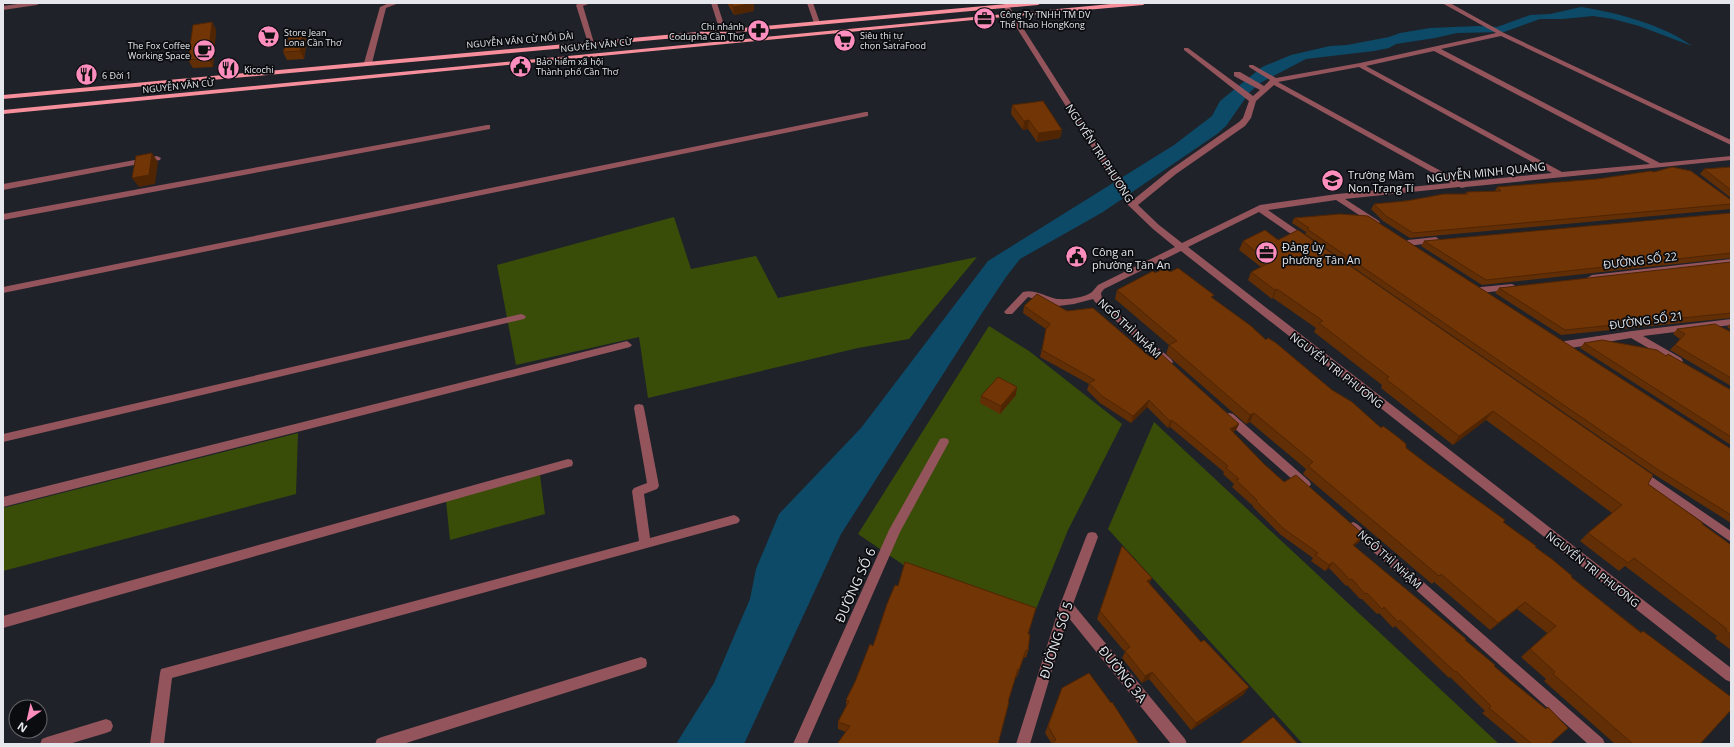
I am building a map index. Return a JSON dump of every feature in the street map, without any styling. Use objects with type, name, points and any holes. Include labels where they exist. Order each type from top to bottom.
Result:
[{"type":"main road","name":"NGUYỄN VĂN CỪ NỐI DÀI","points":[[3,97],[1038,3]]},
{"type":"main road","name":"NGUYỄN VĂN CỪ","points":[[3,112],[1011,14],[1143,3]]},
{"type":"main road","points":[[365,76],[368,63]]},
{"type":"street","points":[[3,8],[37,3]]},
{"type":"street","points":[[368,63],[383,6],[396,3]]},
{"type":"street","points":[[588,3],[579,5],[591,43]]},
{"type":"street","points":[[714,3],[724,31]]},
{"type":"street","points":[[810,3],[817,23]]},
{"type":"street","points":[[1445,3],[1502,33],[1731,143]]},
{"type":"street","name":"NGUYỂN TRI PHƯƠNG","points":[[1006,6],[1132,204],[1156,227],[1180,248],[1731,676]]},
{"type":"street","points":[[1132,204],[1173,172],[1242,124],[1247,118],[1251,99],[1273,80],[1360,65],[1502,33]]},
{"type":"street","points":[[1186,49],[1251,99]]},
{"type":"street","points":[[1435,49],[1659,165]]},
{"type":"street","points":[[1360,65],[1560,175]]},
{"type":"street","points":[[1254,68],[1462,186]]},
{"type":"street","points":[[1237,74],[1262,88]]},
{"type":"street","points":[[3,290],[865,114]]},
{"type":"street","points":[[3,217],[487,127]]},
{"type":"street","points":[[3,187],[157,158]]},
{"type":"street","name":"NGUYỄN MINH QUANG","points":[[1010,312],[1026,294],[1032,293],[1054,303],[1078,300],[1096,293],[1101,288],[1260,208],[1337,197],[1462,186],[1731,158]]},
{"type":"street","points":[[1679,164],[1691,173]]},
{"type":"street","points":[[1337,197],[1382,226]]},
{"type":"street","points":[[1260,208],[1312,245]]},
{"type":"street","points":[[1421,252],[1404,241],[1447,240]]},
{"type":"street","name":"ĐƯỜNG SỐ 22","points":[[1583,279],[1731,262]]},
{"type":"street","points":[[1494,299],[1478,288],[1520,286]]},
{"type":"street","name":"NGÔ THÌ NHẬM","points":[[1096,293],[1098,300],[1175,369]]},
{"type":"street","points":[[3,438],[522,317]]},
{"type":"street","name":"ĐƯỜNG SỐ 21","points":[[1578,353],[1562,343],[1731,322]]},
{"type":"street","points":[[1711,324],[1724,332]]},
{"type":"street","points":[[1632,334],[1685,366]]},
{"type":"street","points":[[3,502],[627,345]]},
{"type":"street","points":[[640,408],[653,485],[638,491],[645,543]]},
{"type":"street","points":[[1223,411],[1312,490]]},
{"type":"street","name":"ĐƯỜNG SỐ 6","points":[[800,744],[895,530],[944,442]]},
{"type":"street","points":[[3,622],[568,463]]},
{"type":"street","points":[[1633,468],[1731,536]]},
{"type":"street","points":[[157,744],[166,673],[734,520]]},
{"type":"street","name":"NGÔ THÌ NHẬM","points":[[1348,522],[1598,744]]},
{"type":"street","name":"ĐƯỜNG SỐ 5","points":[[1023,744],[1066,605],[1092,537]]},
{"type":"street","name":"ĐƯỜNG 3A","points":[[1066,605],[1180,744]]},
{"type":"street","points":[[382,744],[641,662]]},
{"type":"street","points":[[47,744],[106,726]]},
{"type":"green space","points":[[674,217],[691,269],[756,256],[778,298],[977,257],[909,339],[858,348],[648,398],[639,337],[516,365],[497,265]]},
{"type":"green space","points":[[989,326],[1029,351],[1122,424],[1068,530],[1036,609],[905,566],[858,534]]},
{"type":"green space","points":[[1154,422],[1499,744],[1303,744],[1108,529]]},
{"type":"green space","points":[[298,433],[296,494],[3,571],[3,508]]},
{"type":"green space","points":[[540,475],[545,514],[450,540],[446,501]]},
{"type":"water","points":[[1581,7],[1609,12],[1639,20],[1681,38],[1692,46],[1639,26],[1613,19],[1593,16],[1563,19],[1540,19],[1504,32],[1457,33],[1396,44],[1389,48],[1374,51],[1306,59],[1260,83],[1249,93],[1226,126],[1217,134],[1103,212],[1020,259],[984,310],[841,534],[744,744],[676,744],[714,683],[750,599],[756,569],[779,514],[861,428],[988,261],[1174,145],[1212,116],[1220,101],[1262,67],[1291,55],[1330,46],[1347,45],[1430,28],[1479,26],[1497,27],[1530,15],[1550,14]]},
{"type":"building","points":[[731,3],[754,3],[733,7]]},
{"type":"building","points":[[212,22],[208,58],[188,60],[193,25]]},
{"type":"building","points":[[303,32],[300,51],[283,52],[290,34]]},
{"type":"building","points":[[1043,101],[1062,130],[1038,133],[1029,120],[1024,121],[1012,105]]},
{"type":"building","points":[[152,153],[149,175],[132,178],[136,156]]},
{"type":"building","points":[[1672,167],[1691,171],[1731,200],[1731,204],[1413,233],[1386,216],[1374,204],[1406,201],[1444,194],[1468,194],[1466,192],[1501,191],[1497,187],[1597,179],[1651,171],[1654,172]]},
{"type":"building","points":[[1731,167],[1731,190],[1704,169]]},
{"type":"building","points":[[1731,213],[1731,253],[1486,280],[1424,241]]},
{"type":"building","points":[[1340,214],[1368,216],[1731,449],[1731,515],[1657,469],[1307,229],[1309,228],[1294,218]]},
{"type":"building","points":[[1265,230],[1278,240],[1298,230],[1653,475],[1648,484],[1731,545],[1731,635],[1726,631],[1727,629],[1634,558],[1628,563],[1588,533],[1622,505],[1493,411],[1459,436],[1386,379],[1389,377],[1319,323],[1323,321],[1277,289],[1275,290],[1251,272],[1269,263],[1243,241]]},
{"type":"building","points":[[1731,262],[1731,313],[1565,330],[1499,288]]},
{"type":"building","points":[[1165,268],[1170,272],[1178,268],[1214,295],[1211,297],[1251,326],[1266,340],[1268,338],[1276,343],[1332,390],[1352,402],[1381,428],[1383,426],[1399,438],[1406,444],[1406,448],[1505,520],[1503,522],[1536,546],[1535,547],[1572,576],[1571,577],[1641,633],[1643,631],[1731,697],[1731,710],[1700,744],[1633,744],[1553,674],[1555,672],[1530,649],[1556,626],[1525,602],[1498,623],[1441,574],[1439,576],[1308,466],[1313,462],[1254,413],[1250,415],[1169,345],[1177,341],[1117,290],[1153,271],[1155,273]]},
{"type":"building","points":[[1037,294],[1067,311],[1093,308],[1150,357],[1159,352],[1239,424],[1230,429],[1264,464],[1284,482],[1296,475],[1364,535],[1353,545],[1466,639],[1465,640],[1509,679],[1546,709],[1548,707],[1568,728],[1550,744],[1532,744],[1489,708],[1491,706],[1456,671],[1455,672],[1400,620],[1398,622],[1384,607],[1382,609],[1367,593],[1365,594],[1352,579],[1350,580],[1333,562],[1329,565],[1315,555],[1318,553],[1284,529],[1236,480],[1239,479],[1226,468],[1228,466],[1172,420],[1170,421],[1149,400],[1133,416],[1102,396],[1089,383],[1095,380],[1042,350],[1046,329],[1050,324],[1024,306]]},
{"type":"building","points":[[1715,324],[1731,332],[1731,378],[1675,345],[1685,334],[1677,329]]},
{"type":"building","points":[[1602,340],[1657,350],[1666,356],[1668,354],[1731,390],[1731,437],[1584,343]]},
{"type":"building","points":[[998,377],[1017,387],[1001,406],[981,396]]},
{"type":"building","points":[[1122,546],[1152,578],[1147,581],[1201,642],[1204,640],[1249,687],[1196,723],[1152,672],[1145,676],[1125,651],[1130,647],[1100,611]]},
{"type":"building","points":[[905,562],[1036,608],[1028,634],[1030,634],[1028,651],[1026,650],[1019,670],[1018,669],[998,744],[837,744],[850,726],[838,722],[849,701],[846,700],[870,644],[873,646],[887,604],[895,585],[898,586]]},
{"type":"building","points":[[1089,673],[1111,703],[1112,702],[1139,744],[1051,744],[1056,740],[1048,726],[1062,688]]},
{"type":"building","points":[[1273,717],[1298,744],[1239,744]]},
{"type":"place","name":"Công Ty TNHH TM DV Thể Thao HongKong","points":[[985,19]]},
{"type":"place","name":"Chi nhánh Codupha Cần Thơ","points":[[759,31]]},
{"type":"place","name":"Store Jean Lona Cần Thơ","points":[[269,37]]},
{"type":"place","name":"Siêu thị tự chọn SatraFood","points":[[845,40]]},
{"type":"place","name":"The Fox Coffee Working Space","points":[[205,50]]},
{"type":"place","name":"Bảo hiểm xã hội Thành phố Cần Thơ","points":[[520,66]]},
{"type":"place","name":"Kicochi","points":[[229,69]]},
{"type":"place","name":"6 Đời 1","points":[[87,75]]},
{"type":"place","name":"Trường Mầm Non Trạng Tí","points":[[1332,180]]},
{"type":"place","name":"Đảng ủy phường Tân An","points":[[1267,252]]},
{"type":"place","name":"Công an phường Tân An","points":[[1076,257]]}]
